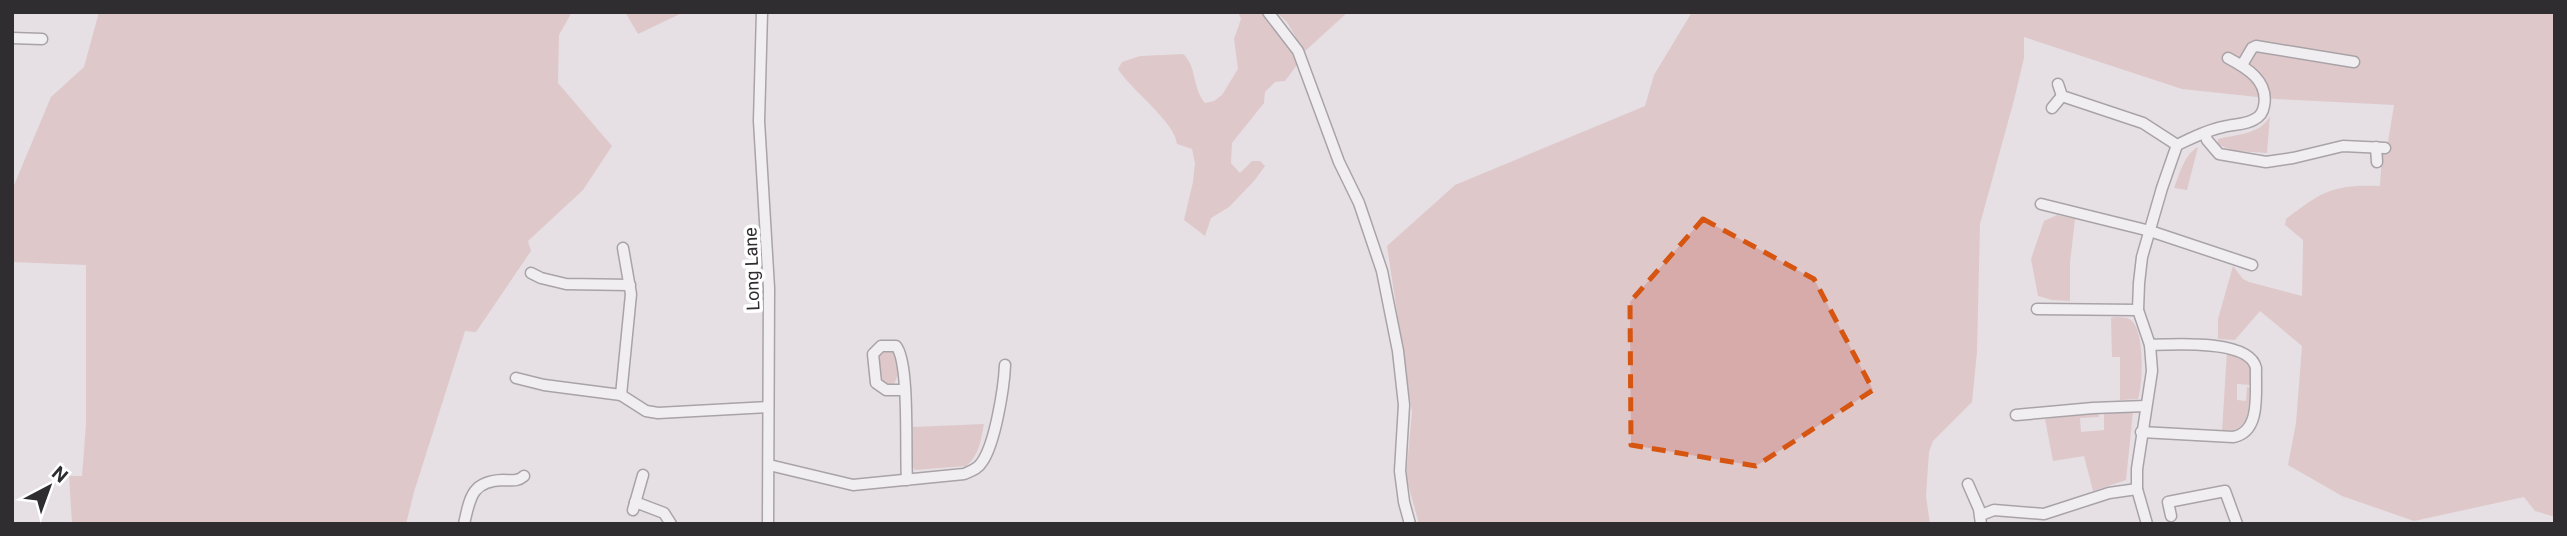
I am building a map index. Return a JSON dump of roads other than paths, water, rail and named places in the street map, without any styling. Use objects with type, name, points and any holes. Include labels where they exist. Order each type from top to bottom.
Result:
[{"type":"street","name":"Long Lane","points":[[762,12],[759,121],[769,288],[768,524]]},
{"type":"street","points":[[1268,12],[1297,51],[1339,162],[1359,203],[1382,271],[1398,351],[1404,405],[1400,471],[1410,524]]},
{"type":"street","points":[[12,38],[42,39]]},
{"type":"street","points":[[2242,65],[2256,46],[2354,62]]},
{"type":"street","points":[[2147,524],[2137,489],[2137,460],[2152,379],[2150,345],[2138,310],[2142,257],[2177,145],[2205,132],[2250,122],[2259,117],[2263,110],[2265,99],[2261,81],[2242,65],[2228,58]]},
{"type":"street","points":[[2058,85],[2062,96]]},
{"type":"street","points":[[2062,96],[2143,123],[2177,145]]},
{"type":"street","points":[[2052,108],[2062,96]]},
{"type":"street","points":[[2205,132],[2207,140],[2219,155],[2266,162],[2343,146],[2381,148],[2376,162]]},
{"type":"street","points":[[2041,204],[2150,231],[2252,265]]},
{"type":"street","points":[[621,395],[631,294],[623,248]]},
{"type":"street","points":[[531,273],[566,284],[630,285]]},
{"type":"street","points":[[2037,309],[2138,310]]},
{"type":"street","points":[[904,390],[886,390],[876,383],[873,354],[881,346],[891,345],[900,351],[903,364],[904,390],[907,480]]},
{"type":"street","points":[[2141,432],[2233,438],[2247,431],[2253,424],[2256,368],[2248,355],[2236,349],[2210,345],[2150,345]]},
{"type":"street","points":[[769,465],[847,485],[964,474],[981,463],[998,411],[1005,365]]},
{"type":"street","points":[[516,378],[544,385],[621,395],[646,411],[658,413],[768,407]]},
{"type":"street","points":[[2016,415],[2146,406]]},
{"type":"street","points":[[643,475],[634,506],[664,513],[671,524]]},
{"type":"street","points":[[464,524],[472,494],[478,487],[495,480],[518,481],[524,476]]},
{"type":"street","points":[[1968,484],[1981,519],[1994,510],[2044,519],[2109,493],[2137,489]]},
{"type":"street","points":[[2171,516],[2168,502],[2225,491],[2236,524]]}]
